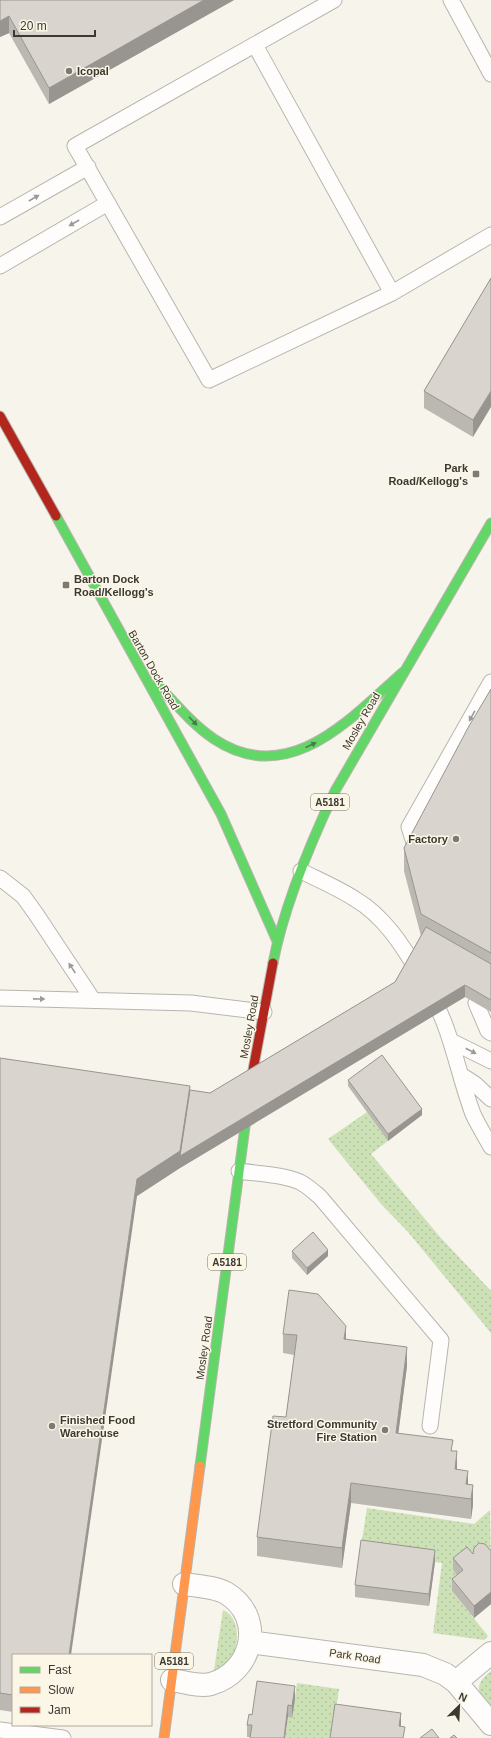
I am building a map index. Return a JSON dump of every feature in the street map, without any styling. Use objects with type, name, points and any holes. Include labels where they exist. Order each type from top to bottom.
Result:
[{"type":"main road","name":"Barton Dock Road","points":[[0,416],[221,814],[277,941]]},
{"type":"main road","name":"Mosley Road","points":[[184,1584],[253,1070],[277,941],[316,832],[335,791],[491,523]]},
{"type":"main road","points":[[137,663],[202,730],[214,740],[228,748],[244,754],[256,756],[273,756],[312,745],[331,732],[404,672]]},
{"type":"main road","name":"A5181","points":[[164,1738],[184,1584]]},
{"type":"street","points":[[172,1680],[203,1685],[226,1677],[236,1668],[246,1655],[250,1642],[251,1627],[246,1614],[239,1603],[226,1593],[210,1588],[184,1584]]},
{"type":"street","name":"Park Road","points":[[250,1642],[423,1666],[445,1674],[456,1682],[491,1724]]},
{"type":"street","points":[[456,1682],[491,1653]]},
{"type":"lane","points":[[334,0],[75,146],[208,380],[392,293],[491,235]]},
{"type":"lane","points":[[451,0],[491,74]]},
{"type":"lane","points":[[255,45],[392,293]]},
{"type":"lane","points":[[0,217],[88,167]]},
{"type":"lane","points":[[0,266],[108,203]]},
{"type":"lane","points":[[416,849],[409,827],[491,682]]},
{"type":"lane","points":[[301,871],[356,899],[379,918],[395,936],[427,986],[441,1012],[474,1115],[491,1147]]},
{"type":"lane","points":[[0,878],[22,896],[36,914],[93,1000]]},
{"type":"lane","points":[[0,998],[192,1003],[264,1012]]},
{"type":"lane","points":[[476,1004],[488,1031],[491,1032]]},
{"type":"lane","points":[[451,1041],[491,1061]]},
{"type":"lane","points":[[461,1075],[475,1084],[491,1099]]},
{"type":"lane","points":[[239,1171],[286,1178],[300,1182],[311,1189],[320,1197],[441,1340],[430,1426]]},
{"type":"lane","points":[[0,1730],[63,1738]]},
{"type":"green space","points":[[367,1112],[388,1141],[371,1154],[440,1237],[491,1291],[491,1333],[408,1232],[381,1204],[328,1139]]},
{"type":"green space","points":[[367,1508],[474,1524],[490,1510],[491,1562],[452,1591],[488,1636],[484,1640],[433,1633],[442,1563],[360,1552]]},
{"type":"green space","points":[[223,1610],[230,1615],[235,1623],[237,1633],[236,1643],[234,1653],[229,1662],[222,1668],[214,1670]]},
{"type":"green space","points":[[491,1671],[491,1710],[480,1695],[479,1686],[485,1676]]},
{"type":"green space","points":[[297,1683],[339,1689],[332,1738],[285,1738],[288,1717],[292,1718]]},
{"type":"building","name":"Icopal","points":[[0,0],[204,0],[49,88],[9,16],[0,21]]},
{"type":"building","points":[[491,278],[491,391],[473,420],[424,391]]},
{"type":"building","name":"Factory","points":[[491,689],[491,953],[421,914],[404,848],[469,726]]},
{"type":"building","points":[[426,927],[491,964],[491,1000],[465,985],[180,1156],[190,1090],[210,1093],[395,982]]},
{"type":"building","points":[[382,1055],[422,1109],[388,1134],[348,1080]]},
{"type":"building","name":"Finished Food Warehouse","points":[[0,1058],[190,1086],[180,1151],[137,1179],[69,1654],[12,1654],[12,1695],[0,1693]]},
{"type":"building","points":[[313,1232],[328,1250],[307,1268],[292,1251]]},
{"type":"building","points":[[289,1290],[318,1294],[346,1326],[344,1339],[407,1347],[396,1433],[453,1440],[451,1451],[457,1451],[455,1469],[468,1471],[466,1484],[473,1485],[471,1499],[351,1483],[342,1548],[257,1537],[273,1416],[286,1417],[297,1335],[283,1334]]},
{"type":"building","points":[[361,1540],[435,1550],[429,1594],[355,1585]]},
{"type":"building","points":[[479,1543],[485,1544],[491,1550],[491,1592],[474,1606],[452,1579],[463,1570],[453,1558],[467,1547],[473,1554],[474,1548]]},
{"type":"building","points":[[257,1681],[295,1686],[292,1706],[288,1705],[284,1738],[250,1738],[252,1725],[247,1725],[249,1714],[252,1715]]},
{"type":"building","points":[[335,1704],[401,1713],[399,1726],[405,1727],[403,1738],[330,1738]]},
{"type":"building","points":[[432,1729],[439,1738],[420,1738]]},
{"type":"building","points":[[454,1735],[457,1738],[450,1738]]},
{"type":"traffic: fast","points":[[56,516],[221,814],[277,941]]},
{"type":"traffic: fast","points":[[273,963],[291,897],[316,832],[335,791],[491,523]]},
{"type":"traffic: fast","points":[[157,684],[191,720],[214,739],[242,752],[268,756],[293,752],[317,742],[340,727],[403,672]]},
{"type":"traffic: fast","points":[[200,1466],[248,1104]]},
{"type":"traffic: slow","points":[[164,1738],[200,1466]]},
{"type":"traffic: jam","points":[[0,416],[56,516]]},
{"type":"traffic: jam","points":[[248,1104],[273,963]]},
{"type":"place","name":"Icopal","points":[[69,71]]},
{"type":"place","name":"Park Road/Kellogg's","points":[[476,474]]},
{"type":"place","name":"Barton Dock Road/Kellogg's","points":[[66,585]]},
{"type":"place","name":"Factory","points":[[456,839]]},
{"type":"place","name":"Finished Food Warehouse","points":[[52,1426]]},
{"type":"place","name":"Stretford Community Fire Station","points":[[385,1430]]}]
